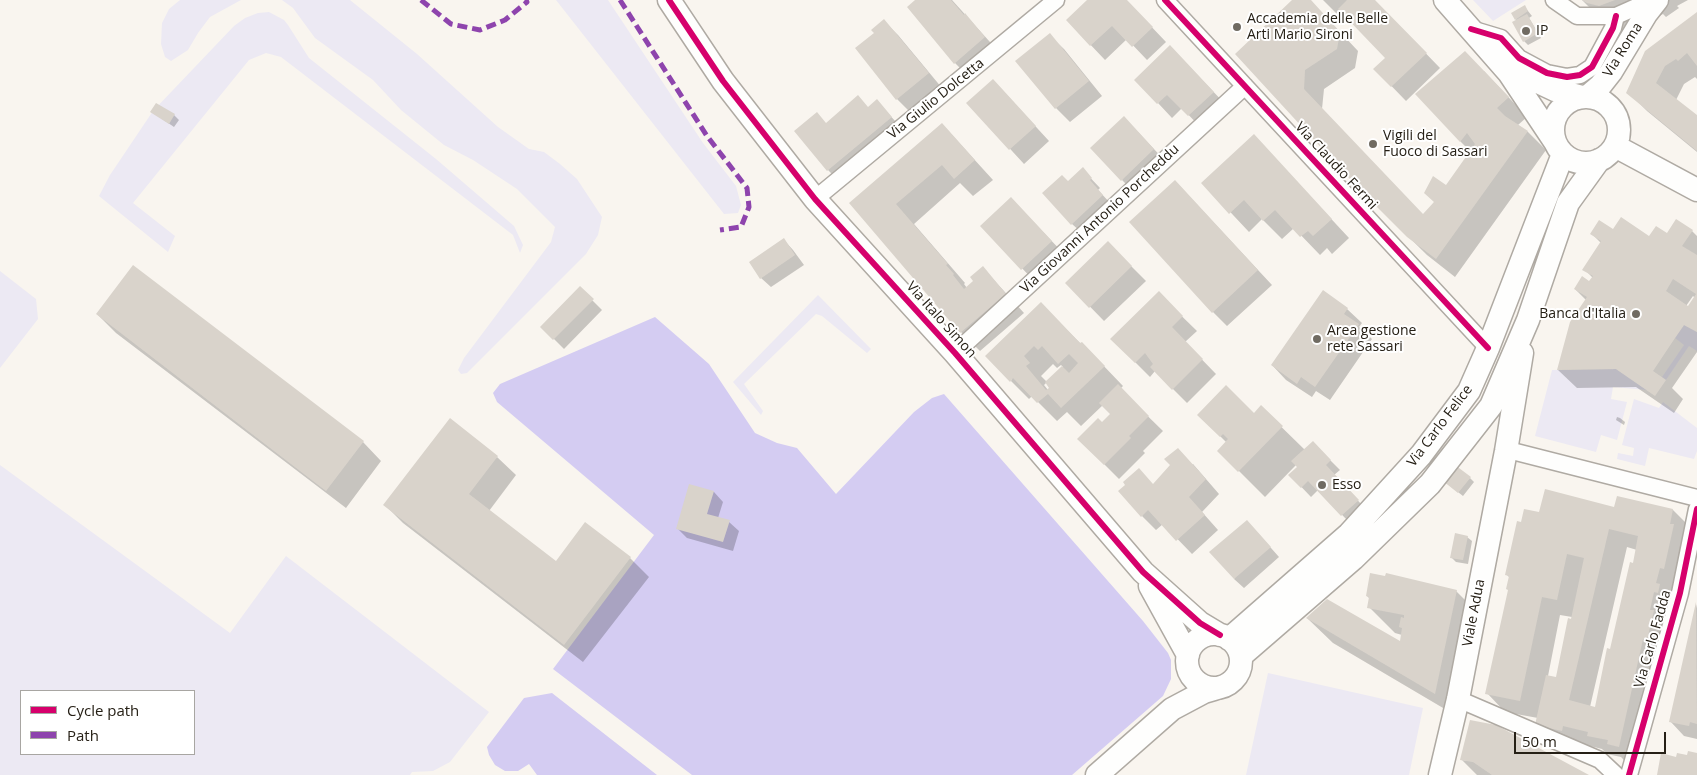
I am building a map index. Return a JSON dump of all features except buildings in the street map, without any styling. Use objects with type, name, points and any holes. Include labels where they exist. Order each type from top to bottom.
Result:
[{"type":"main road","name":"Via Italo Simon","points":[[669,0],[722,81],[815,198],[955,353],[1143,572],[1200,623],[1230,643]]},
{"type":"main road","points":[[1445,0],[1509,74],[1559,148],[1571,160],[1580,163],[1590,163],[1607,153]]},
{"type":"main road","name":"Via Roma","points":[[1584,97],[1600,86],[1612,72],[1646,14],[1657,0]]},
{"type":"main road","points":[[1471,28],[1536,81],[1556,90],[1602,101],[1610,108],[1618,126],[1618,136],[1607,153],[1568,203],[1528,320]]},
{"type":"main road","points":[[1559,148],[1553,133],[1557,113],[1572,100],[1584,97]]},
{"type":"main road","name":"Via Carlo Felice","points":[[1230,643],[1349,534],[1421,456],[1469,391],[1488,348],[1559,148]]},
{"type":"main road","points":[[1607,153],[1697,190]]},
{"type":"main road","name":"Via Carlo Felice","points":[[1230,643],[1353,559],[1430,484],[1490,406],[1528,320]]},
{"type":"main road","name":"Viale Adua","points":[[1440,775],[1458,699],[1506,451],[1528,320]]},
{"type":"main road","name":"Via Italo Simon","points":[[1143,572],[1189,663]]},
{"type":"main road","points":[[1097,775],[1172,709],[1204,692],[1229,683],[1239,672],[1230,643],[1204,636],[1191,647],[1189,663],[1172,709]]},
{"type":"main road","points":[[1189,663],[1194,678],[1207,687],[1222,686]]},
{"type":"street","name":"Via Giulio Dolcetta","points":[[815,198],[1056,0]]},
{"type":"street","name":"Via Claudio Fermi","points":[[1165,0],[1488,348]]},
{"type":"street","points":[[1554,0],[1577,16],[1616,16],[1652,0]]},
{"type":"street","points":[[1471,28],[1501,38],[1519,58],[1547,73],[1567,77],[1580,75],[1592,66],[1613,28],[1616,16]]},
{"type":"street","name":"Via Giovanni Antonio Porcheddu","points":[[955,353],[1245,86]]},
{"type":"street","points":[[1506,451],[1697,498]]},
{"type":"street","name":"Via Carlo Fadda","points":[[1629,775],[1680,593],[1692,563],[1697,509]]},
{"type":"street","points":[[1458,699],[1600,760],[1616,775]]},
{"type":"shaded area","points":[[180,0],[241,0],[210,17],[188,50],[171,61],[165,57],[161,44],[162,23],[169,9]]},
{"type":"shaded area","points":[[282,0],[350,0],[417,54],[498,127],[529,149],[544,152],[560,164],[577,179],[602,217],[598,235],[586,254],[467,373],[461,374],[458,370],[464,358],[551,242],[555,227],[517,189],[473,160],[444,145],[401,110],[373,80],[315,38],[293,8]]},
{"type":"shaded area","points":[[556,0],[608,0],[703,143],[736,186],[741,205],[738,213],[724,214]]},
{"type":"shaded area","points":[[1473,0],[1526,0],[1493,21]]},
{"type":"shaded area","points":[[269,12],[284,20],[309,58],[436,159],[514,226],[523,245],[520,253],[513,235],[281,57],[266,53],[249,60],[133,203],[175,236],[168,252],[99,196],[110,175],[153,111],[234,26],[245,18],[258,13]]},
{"type":"shaded area","points":[[0,271],[36,299],[38,319],[0,368]]},
{"type":"shaded area","points":[[818,295],[871,349],[867,353],[822,316],[816,314],[744,384],[763,411],[761,415],[733,382]]},
{"type":"shaded area","points":[[655,317],[709,364],[755,433],[777,443],[797,448],[836,494],[914,412],[932,398],[944,394],[1143,621],[1168,653],[1171,660],[1171,679],[1163,696],[1072,775],[692,775],[553,669],[654,535],[497,402],[493,393],[500,384]]},
{"type":"shaded area","points":[[1684,325],[1697,332],[1697,351],[1689,346],[1666,380],[1662,377],[1684,345],[1675,338]]},
{"type":"shaded area","points":[[1616,369],[1647,390],[1613,387],[1611,399],[1627,402],[1617,440],[1601,435],[1596,452],[1535,436],[1552,370]]},
{"type":"shaded area","points":[[1634,399],[1659,408],[1663,402],[1697,428],[1697,451],[1694,459],[1649,448],[1645,466],[1617,459],[1618,453],[1633,456],[1634,448],[1622,445]]},
{"type":"shaded area","points":[[0,465],[230,633],[286,556],[489,712],[450,762],[433,771],[412,772],[410,775],[0,775]]},
{"type":"shaded area","points":[[1268,673],[1423,708],[1409,775],[1246,775]]},
{"type":"shaded area","points":[[552,693],[657,775],[537,775],[529,764],[518,771],[505,771],[495,765],[487,747],[524,698]]},
{"type":"marked path","points":[[421,0],[451,24],[480,30],[505,20],[527,2],[526,0]]},
{"type":"marked path","points":[[620,0],[707,136],[747,188],[749,207],[741,227],[720,230]]},
{"type":"cycle path","points":[[669,0],[723,81],[815,199],[955,353],[1143,572],[1200,623],[1220,635]]},
{"type":"cycle path","points":[[1165,0],[1488,348]]},
{"type":"cycle path","points":[[1471,29],[1501,38],[1519,58],[1547,73],[1567,77],[1580,75],[1592,67],[1613,28],[1616,16]]},
{"type":"cycle path","points":[[1629,775],[1680,593],[1697,509]]},
{"type":"place","name":"Accademia delle Belle Arti Mario Sironi","points":[[1237,27]]},
{"type":"place","name":"IP","points":[[1526,31]]},
{"type":"place","name":"Vigili del Fuoco di Sassari","points":[[1373,144]]},
{"type":"place","name":"Banca d'Italia","points":[[1636,314]]},
{"type":"place","name":"Area gestione rete Sassari","points":[[1317,339]]},
{"type":"place","name":"Esso","points":[[1322,485]]}]
